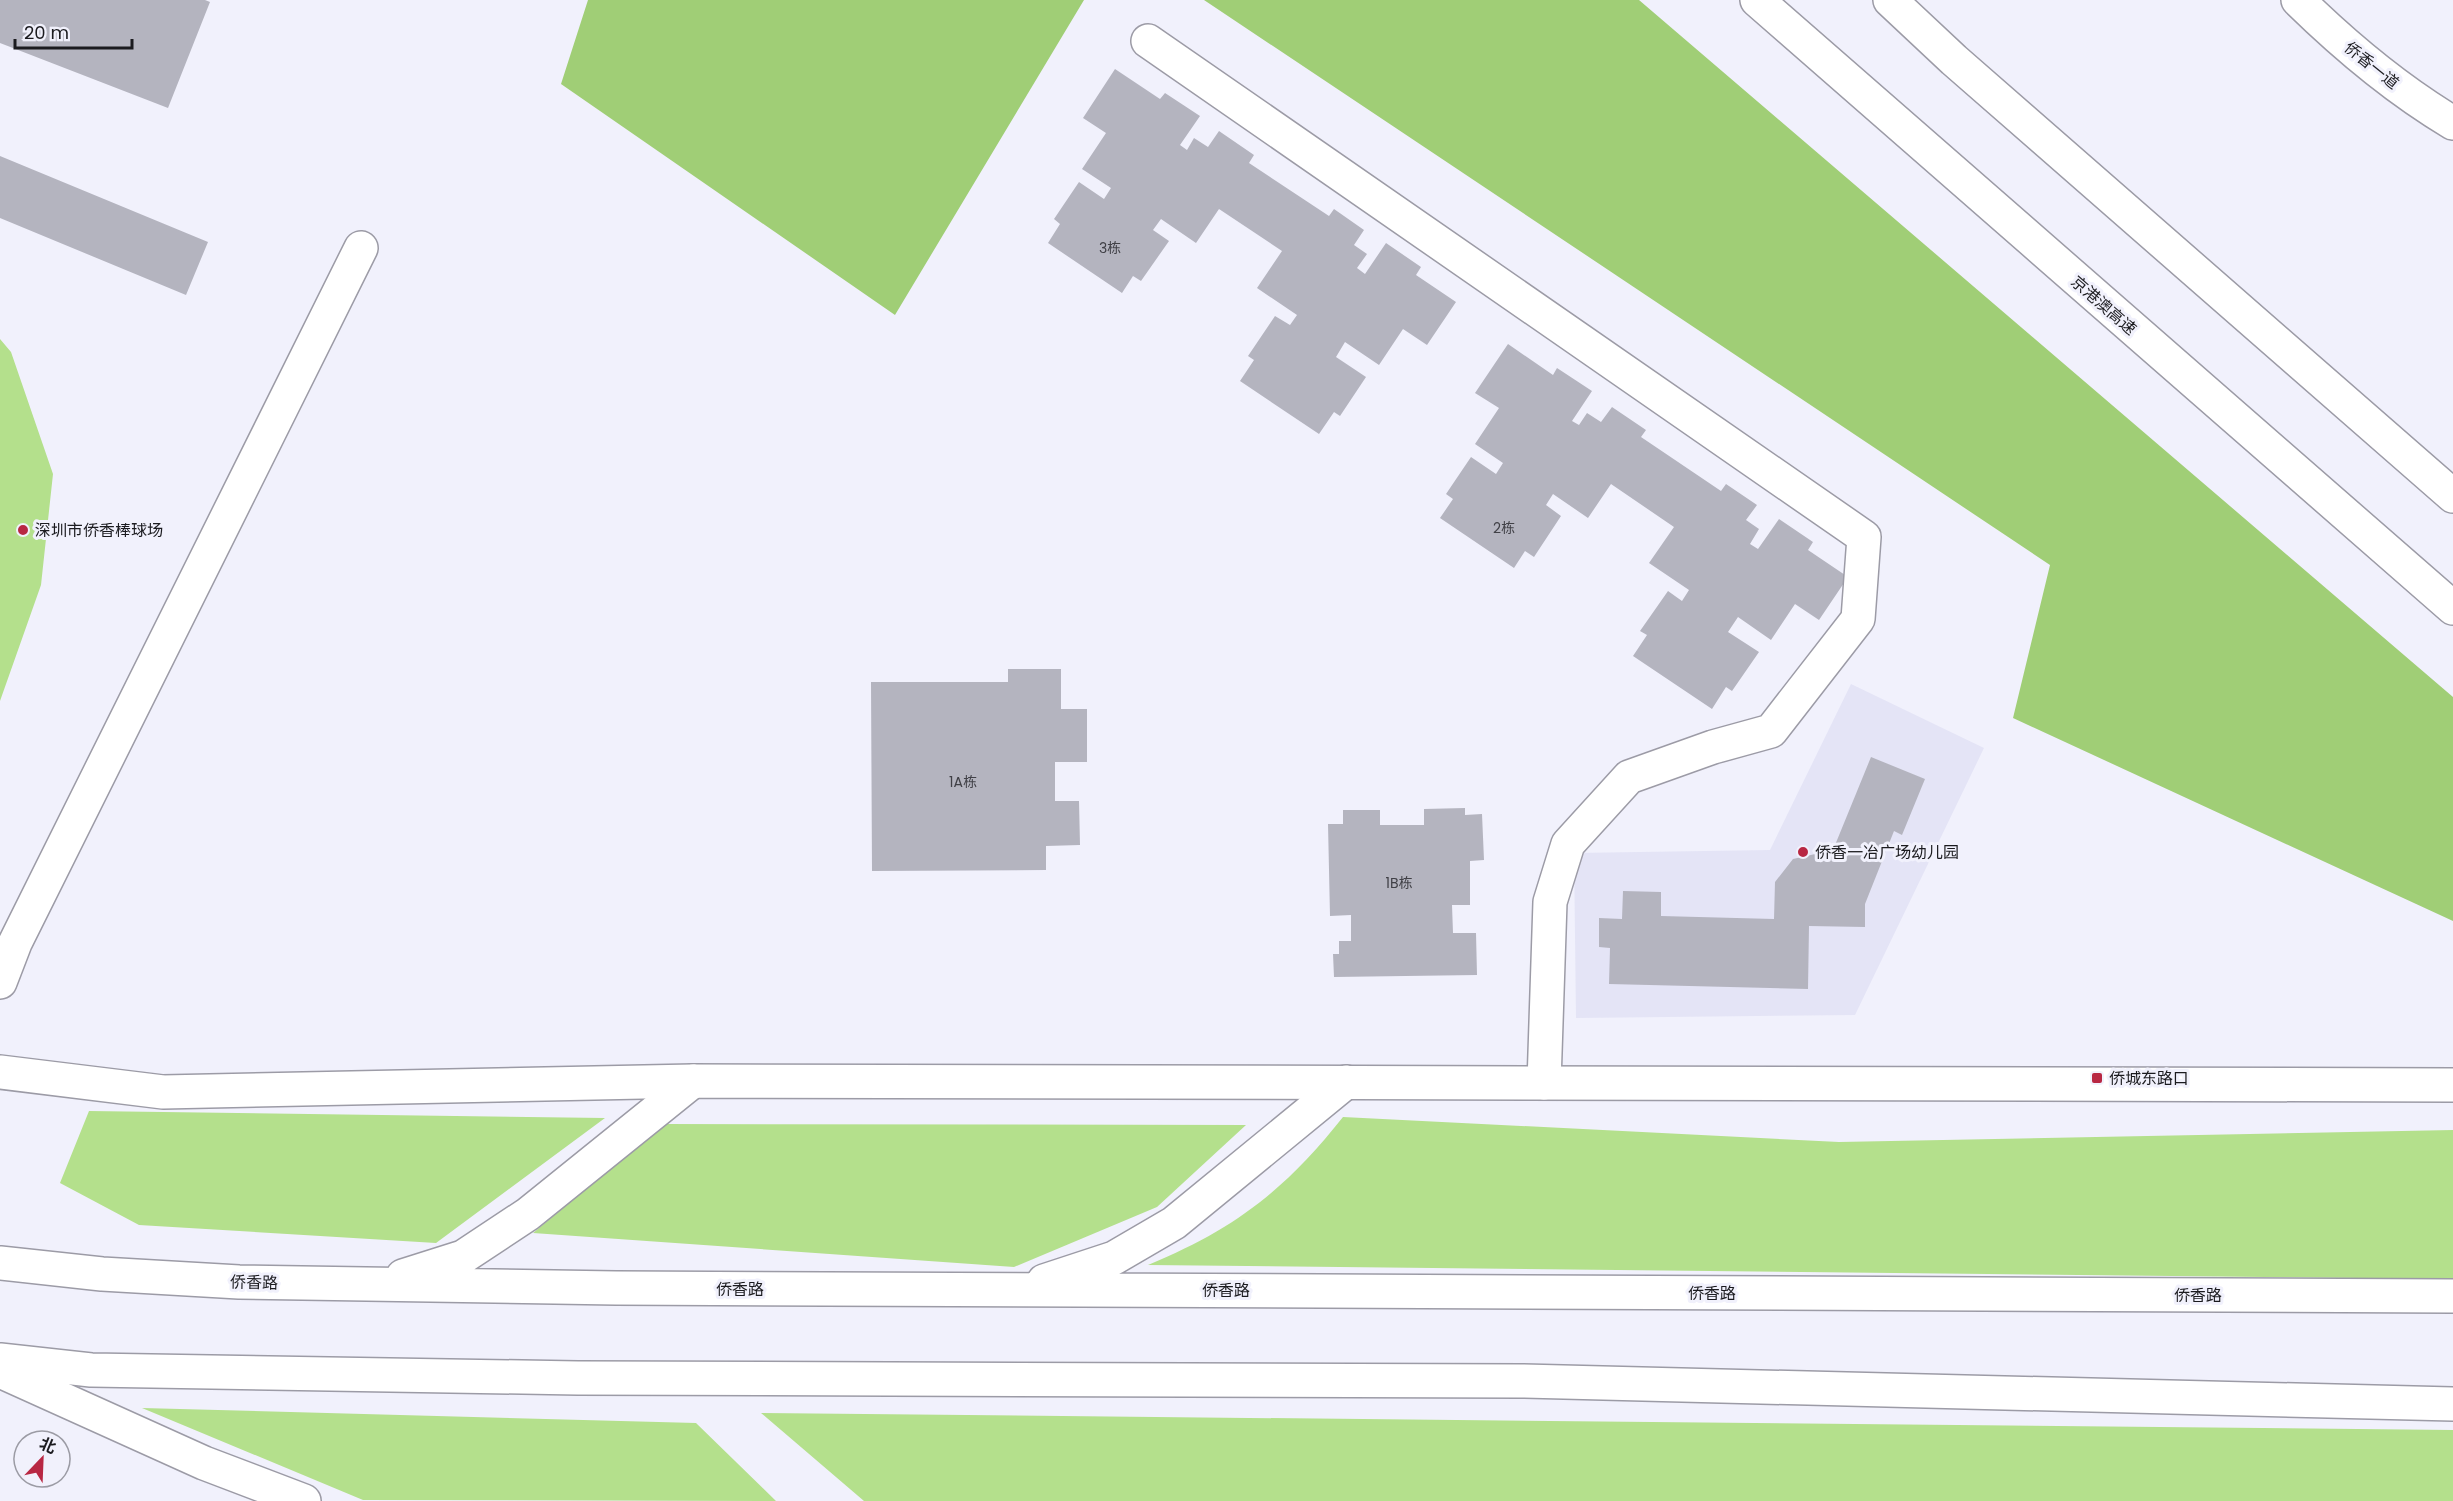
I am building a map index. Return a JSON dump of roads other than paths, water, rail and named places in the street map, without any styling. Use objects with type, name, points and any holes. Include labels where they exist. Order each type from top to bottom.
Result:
[{"type":"main road","name":"京港澳高速","points":[[1757,0],[2453,608]]},
{"type":"main road","points":[[1890,0],[1990,91],[2453,496]]},
{"type":"main road","name":"侨香一道","points":[[2298,0],[2334,35],[2419,103],[2453,123]]},
{"type":"main road","points":[[1148,41],[1864,537],[1858,619],[1771,731],[1713,747],[1629,777],[1568,844],[1550,902],[1544,1083]]},
{"type":"main road","points":[[0,982],[15,943],[361,248]]},
{"type":"main road","points":[[0,1072],[163,1092],[693,1081],[2453,1085]]},
{"type":"main road","points":[[381,1284],[463,1257],[528,1214],[693,1081]]},
{"type":"main road","points":[[1020,1290],[1114,1258],[1174,1223],[1346,1082]]},
{"type":"main road","name":"侨香路","points":[[0,1263],[113,1275],[239,1282],[616,1288],[2453,1296]]},
{"type":"main road","points":[[0,1360],[91,1370],[139,1371],[578,1378],[1521,1381],[2453,1404]]},
{"type":"main road","points":[[0,1371],[204,1463],[304,1501]]},
{"type":"place","name":"深圳市侨香棒球场","points":[[23,530]]},
{"type":"place","name":"侨香一冶广场幼儿园","points":[[1803,852]]},
{"type":"place","name":"侨城东路口","points":[[2097,1078]]}]
